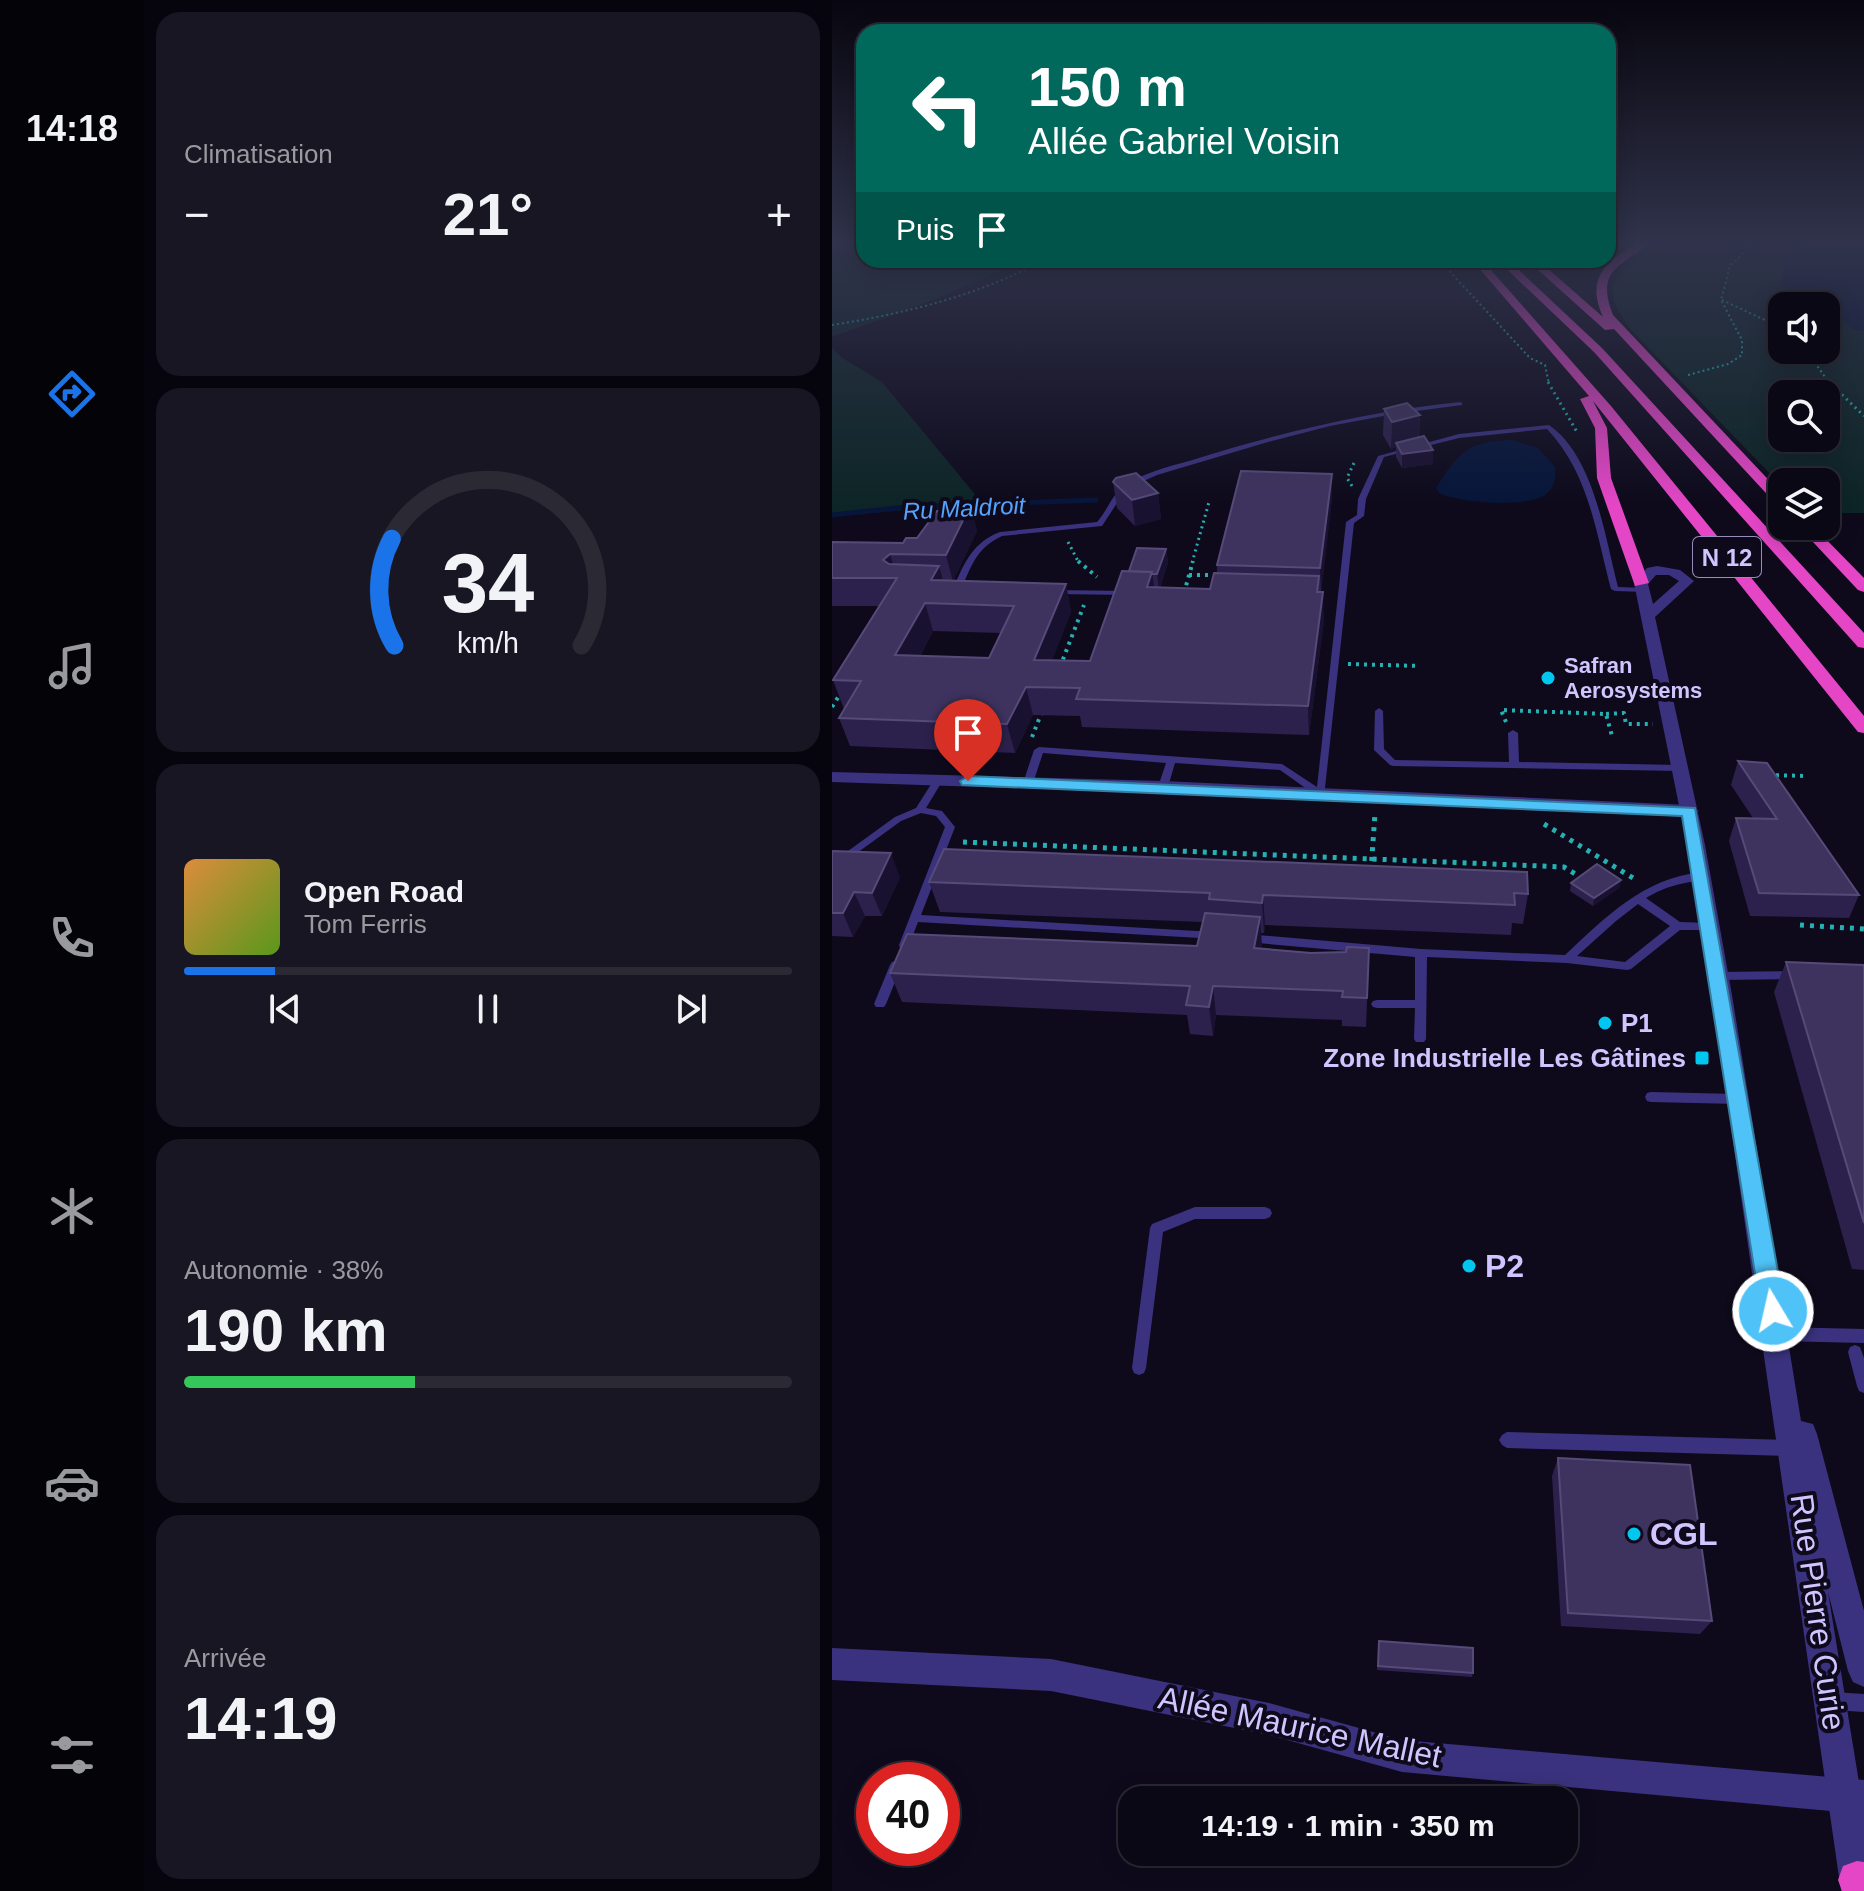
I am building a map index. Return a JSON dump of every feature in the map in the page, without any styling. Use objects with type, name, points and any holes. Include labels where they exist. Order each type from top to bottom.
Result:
[{"type":"highway","name":"N 12","points":[[1537,328],[1864,728]]},
{"type":"highway","name":"N 12","points":[[1575,328],[1864,643]]},
{"type":"highway","points":[[1611,328],[1644,357]]},
{"type":"highway","points":[[1619,328],[1768,487]]},
{"type":"highway","points":[[1580,377],[1578,388],[1593,408],[1601,428],[1604,478],[1642,586]]},
{"type":"highway","points":[[1819,540],[1864,587]]},
{"type":"street","points":[[1642,586],[1652,571],[1675,571],[1687,581],[1649,615]]},
{"type":"street","name":"Rue Pierre Curie","points":[[1642,586],[1690,811],[1719,976],[1777,1334],[1831,1701],[1854,1796],[1860,1884]]},
{"type":"street","points":[[832,777],[1163,787],[1690,811]]},
{"type":"street","name":"Rue Pierre Curie","points":[[1777,1334],[1864,1671]]},
{"type":"street","name":"Allée Maurice Mallet","points":[[832,1664],[1051,1675],[1269,1719],[1402,1756],[1854,1796]]},
{"type":"lane","points":[[957,589],[976,547],[986,540],[1000,534],[1099,524],[1107,516],[1111,500],[1126,486],[1151,475],[1253,443],[1347,420],[1460,404]]},
{"type":"lane","points":[[1028,783],[1039,750],[1282,767],[1321,795],[1350,522],[1360,516],[1362,499],[1381,456],[1459,436],[1549,427],[1560,436],[1583,479],[1615,589],[1642,586]]},
{"type":"lane","points":[[944,588],[970,590]]},
{"type":"lane","points":[[1042,592],[1183,594]]},
{"type":"lane","points":[[1326,598],[1342,599]]},
{"type":"lane","points":[[1379,711],[1379,750],[1393,763],[1419,766],[1514,763],[1680,768]]},
{"type":"lane","points":[[1513,733],[1514,763]]},
{"type":"lane","points":[[1163,787],[1171,760]]},
{"type":"lane","points":[[920,810],[938,780]]},
{"type":"lane","points":[[842,859],[898,819],[920,810],[939,813],[950,827],[880,1004]]},
{"type":"lane","points":[[1567,959],[1652,889],[1681,876],[1701,876]]},
{"type":"lane","points":[[1639,899],[1678,926],[1710,927]]},
{"type":"lane","points":[[915,918],[1227,937],[1319,948],[1567,959],[1627,966],[1678,926]]},
{"type":"lane","points":[[1420,1039],[1421,953]]},
{"type":"lane","points":[[1719,976],[1806,975]]},
{"type":"lane","points":[[1377,1004],[1420,1004]]},
{"type":"lane","points":[[1651,1097],[1738,1099]]},
{"type":"lane","points":[[1139,1368],[1157,1228],[1195,1213],[1265,1213]]},
{"type":"lane","points":[[1777,1334],[1864,1336]]},
{"type":"lane","points":[[1855,1352],[1864,1386]]},
{"type":"lane","points":[[1507,1440],[1794,1448]]},
{"type":"lane","points":[[1831,1701],[1864,1703]]},
{"type":"path","points":[[1663,377],[1709,371],[1742,355],[1742,340],[1736,328]]},
{"type":"path","points":[[1816,364],[1837,393],[1864,416]]},
{"type":"path","points":[[1183,594],[1209,502]]},
{"type":"path","points":[[1099,524],[1101,534],[1068,542],[1080,565],[1112,588],[1134,589],[1133,593]]},
{"type":"path","points":[[1189,575],[1220,575]]},
{"type":"path","points":[[1059,667],[1089,592]]},
{"type":"path","points":[[1335,664],[1420,666]]},
{"type":"path","points":[[832,707],[849,680]]},
{"type":"path","points":[[1039,750],[1030,741],[1048,697]]},
{"type":"path","points":[[1501,710],[1624,713],[1626,724],[1672,724]]},
{"type":"path","points":[[1606,714],[1612,736]]},
{"type":"path","points":[[1754,775],[1807,776]]},
{"type":"path","points":[[1369,883],[1374,859],[1377,797]]},
{"type":"path","points":[[1518,803],[1521,810],[1652,889]]},
{"type":"path","points":[[946,841],[1564,867],[1585,880]]},
{"type":"path","points":[[1107,860],[1111,848]]},
{"type":"path","points":[[1237,866],[1239,854]]},
{"type":"path","points":[[1800,925],[1864,929]]},
{"type":"green space","points":[[832,328],[856,328],[832,337]]},
{"type":"green space","points":[[1630,328],[1768,328],[1768,364],[1840,364],[1840,328],[1864,331],[1864,513],[1840,513],[1840,468],[1768,468],[1768,472]]},
{"type":"green space","points":[[832,347],[841,357],[882,382],[983,504],[832,516]]},
{"type":"water","points":[[1512,440],[1538,448],[1555,467],[1554,482],[1545,495],[1524,502],[1492,503],[1439,493],[1436,488],[1465,451],[1484,443]]},
{"type":"building","points":[[1407,403],[1420,415],[1392,422],[1384,409]]},
{"type":"building","points":[[1424,436],[1433,450],[1402,454],[1396,443]]},
{"type":"building","points":[[1241,471],[1332,474],[1320,568],[1217,565]]},
{"type":"building","points":[[1136,473],[1158,493],[1132,500],[1113,482],[1116,478]]},
{"type":"building","points":[[971,504],[946,555],[890,554],[883,560],[889,564],[939,566],[931,580],[1066,584],[1034,660],[1090,661],[1122,571],[1152,572],[1147,587],[1210,589],[1214,573],[1319,576],[1317,592],[1323,592],[1308,706],[1076,699],[1080,688],[1026,687],[1007,724],[839,718],[861,681],[833,680],[897,578],[832,578],[832,542],[903,543],[906,538],[917,538],[937,511]],"holes":[[[925,603],[1014,606],[989,658],[895,655]]]},
{"type":"building","points":[[1137,548],[1166,549],[1157,574],[1129,571]]},
{"type":"building","points":[[1738,761],[1767,763],[1859,895],[1759,893],[1736,818],[1777,819]]},
{"type":"building","points":[[944,849],[1527,872],[1528,894],[1514,893],[1515,905],[1263,895],[1262,903],[1209,899],[1210,893],[929,882]]},
{"type":"building","points":[[832,851],[891,853],[872,893],[854,892],[843,913],[832,913]]},
{"type":"building","points":[[1597,864],[1621,880],[1594,898],[1571,883]]},
{"type":"building","points":[[1205,913],[1260,917],[1254,948],[1311,953],[1346,952],[1347,947],[1369,948],[1367,998],[1342,997],[1343,991],[1213,986],[1209,1007],[1186,1005],[1190,986],[890,973],[907,934],[1197,946]]},
{"type":"building","points":[[1786,962],[1864,965],[1864,1223]]},
{"type":"building","points":[[1558,1458],[1690,1465],[1712,1621],[1568,1613]]},
{"type":"building","points":[[1379,1641],[1473,1648],[1473,1673],[1378,1666]]},
{"type":"waterway","name":"Ru Maldroit","points":[[832,515],[907,507],[1096,500]]},
{"type":"place","name":"Safran Aerosystems","points":[[1548,678]]},
{"type":"place","name":"P1","points":[[1605,1023]]},
{"type":"place","name":"Zone Industrielle Les Gâtines","points":[[1702,1058]]},
{"type":"place","name":"P2","points":[[1469,1266]]},
{"type":"place","name":"CGL","points":[[1634,1534]]},
{"type":"route","points":[[968,781],[1690,811],[1773,1311]]}]
